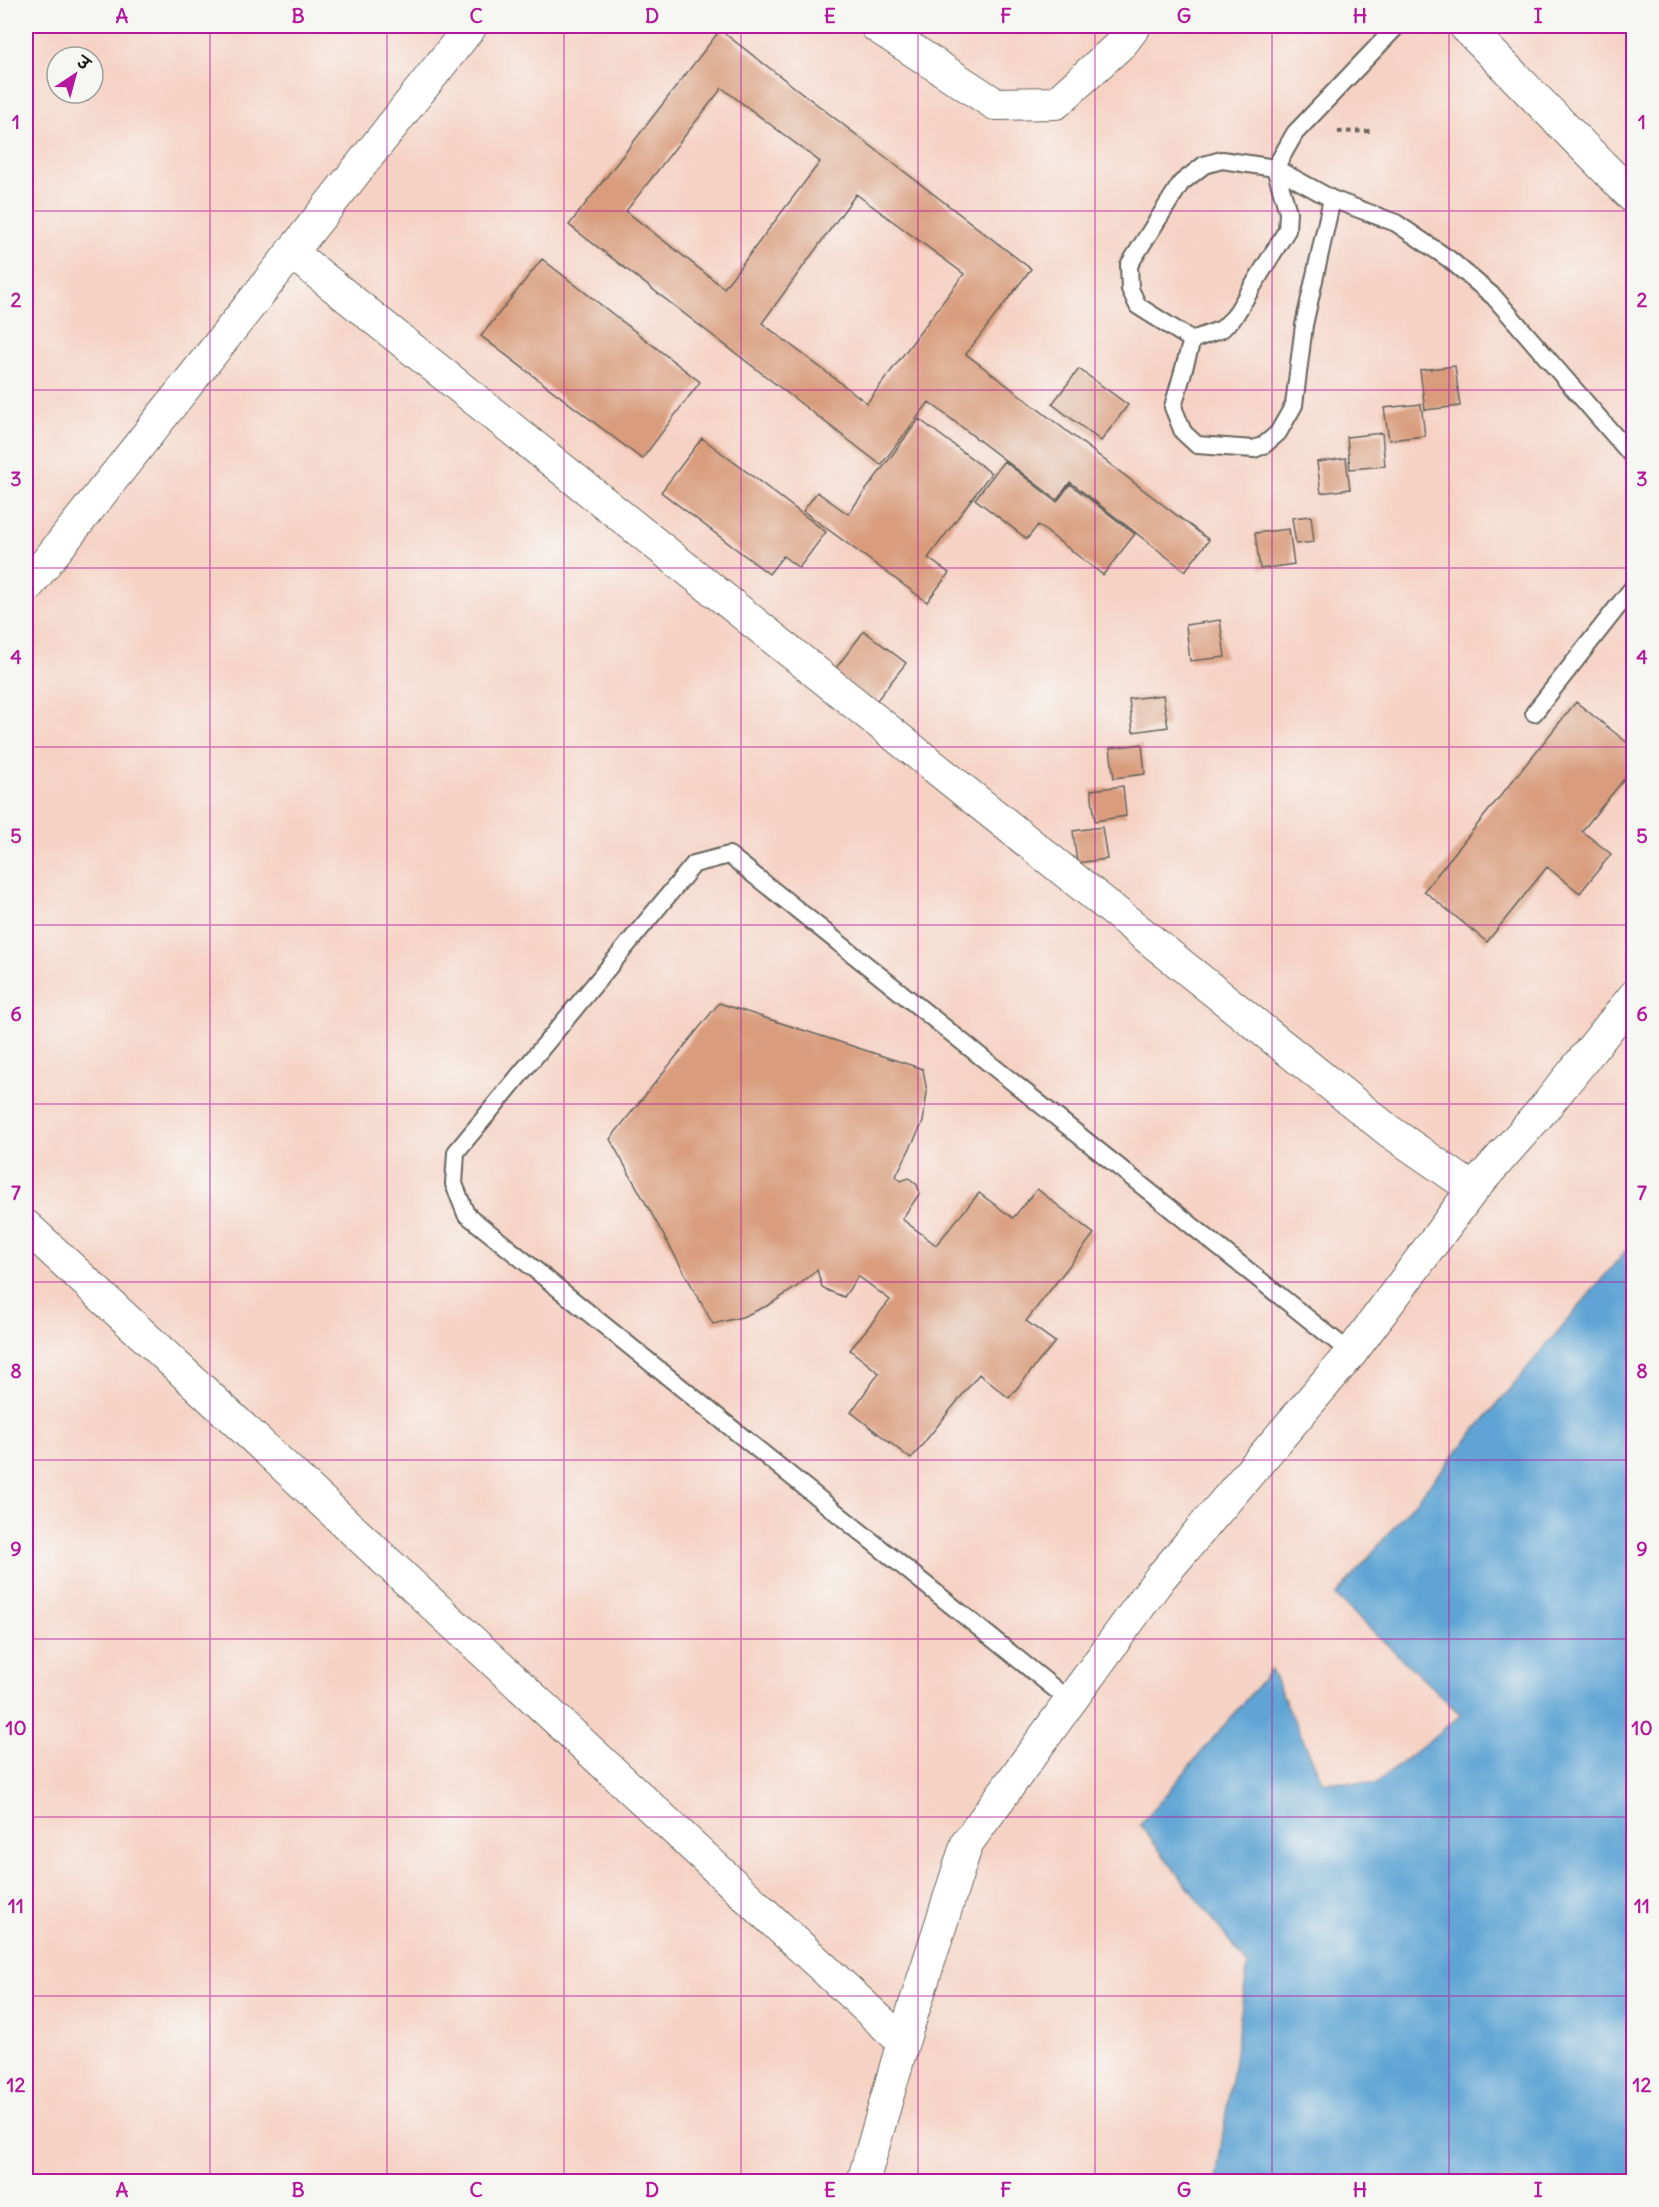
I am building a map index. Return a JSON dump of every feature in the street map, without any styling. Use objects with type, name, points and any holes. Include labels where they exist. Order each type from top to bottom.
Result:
[{"type":"street","points":[[26,588],[471,26]]},
{"type":"street","points":[[876,26],[995,104],[1056,104],[1122,43],[1135,26]]},
{"type":"street","points":[[1465,26],[1634,198]]},
{"type":"street","points":[[291,252],[1380,1124],[1473,1189]]},
{"type":"street","points":[[863,2181],[903,2042],[968,1843],[1160,1578],[1351,1353],[1473,1189],[1547,1105],[1634,996]]},
{"type":"street","points":[[26,1226],[903,2042]]},
{"type":"lane","points":[[1192,340],[1222,329],[1234,316],[1287,230],[1288,212],[1275,168],[1295,133],[1397,26]]},
{"type":"lane","points":[[1192,340],[1138,306],[1130,289],[1129,265],[1180,183],[1204,165],[1222,160],[1275,168],[1332,199],[1396,223],[1449,259],[1485,289],[1634,458]]},
{"type":"lane","points":[[1192,340],[1173,407],[1184,432],[1197,445],[1254,449],[1264,445],[1278,433],[1294,405],[1304,325],[1332,199]]},
{"type":"lane","points":[[1534,713],[1634,586]]},
{"type":"lane","points":[[1070,1701],[466,1214],[454,1184],[456,1152],[694,864],[729,855],[1351,1353]]},
{"type":"shaded area","points":[[26,26],[1633,26],[1633,2181],[26,2181]]},
{"type":"water","points":[[1633,1242],[1633,2181],[1216,2181],[1248,1965],[1140,1825],[1271,1670],[1322,1781],[1375,1784],[1461,1715],[1336,1596]]},
{"type":"building","points":[[720,30],[1031,269],[966,354],[1209,540],[1185,571],[1070,482],[1057,500],[929,402],[881,465],[569,225]],"holes":[[[722,88],[820,162],[724,288],[626,211]],[[856,194],[964,274],[867,403],[762,323]]]},
{"type":"building","points":[[542,259],[700,382],[642,459],[481,336]]},
{"type":"building","points":[[1455,366],[1460,406],[1425,410],[1420,370]]},
{"type":"building","points":[[1079,369],[1128,405],[1101,441],[1052,404]]},
{"type":"building","points":[[1421,404],[1425,436],[1389,440],[1384,408]]},
{"type":"building","points":[[919,419],[991,473],[928,558],[949,573],[927,602],[803,511],[817,492],[848,514]]},
{"type":"building","points":[[1382,433],[1385,466],[1350,469],[1347,437]]},
{"type":"building","points":[[702,438],[826,532],[799,568],[783,556],[769,574],[661,492]]},
{"type":"building","points":[[1346,458],[1350,489],[1321,493],[1317,462]]},
{"type":"building","points":[[1004,461],[1057,502],[1070,484],[1135,534],[1103,575],[1038,525],[1027,539],[975,499]]},
{"type":"building","points":[[1311,516],[1314,542],[1296,544],[1292,518]]},
{"type":"building","points":[[1289,529],[1294,564],[1260,569],[1255,533]]},
{"type":"building","points":[[1220,620],[1225,657],[1190,661],[1186,625]]},
{"type":"building","points":[[864,631],[906,663],[874,704],[833,672]]},
{"type":"building","points":[[1163,695],[1168,727],[1133,732],[1129,699]]},
{"type":"building","points":[[1576,702],[1634,748],[1634,767],[1582,831],[1611,854],[1580,893],[1547,867],[1487,942],[1424,891]]},
{"type":"building","points":[[1142,744],[1145,774],[1114,778],[1110,748]]},
{"type":"building","points":[[1123,786],[1126,816],[1095,821],[1091,790]]},
{"type":"building","points":[[1102,827],[1107,859],[1077,863],[1073,831]]},
{"type":"building","points":[[719,1003],[923,1069],[927,1092],[923,1122],[896,1176],[901,1181],[909,1178],[917,1185],[920,1193],[902,1219],[936,1245],[979,1193],[1013,1218],[1037,1189],[1094,1234],[1026,1321],[1055,1342],[1009,1398],[979,1374],[911,1459],[851,1412],[879,1373],[850,1350],[890,1300],[858,1276],[844,1297],[829,1291],[822,1287],[817,1270],[769,1305],[742,1317],[713,1324],[610,1139]]}]
